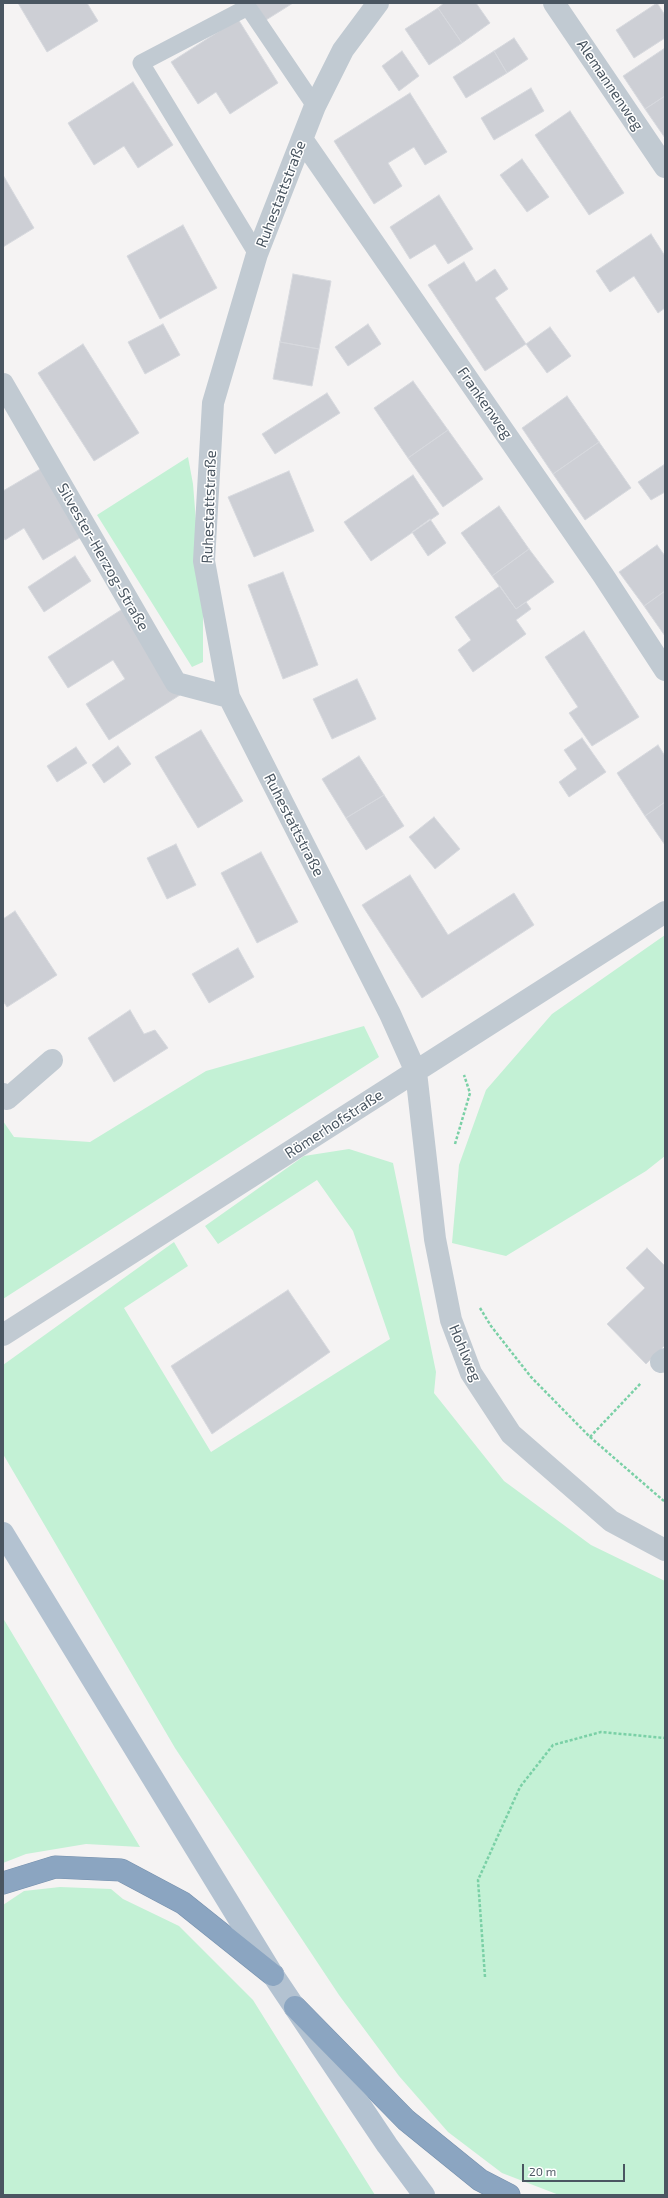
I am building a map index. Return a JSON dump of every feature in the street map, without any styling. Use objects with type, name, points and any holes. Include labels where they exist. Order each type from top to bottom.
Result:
[{"type":"highway","points":[[3,1883],[55,1867],[121,1870],[183,1903],[273,1975]]},
{"type":"highway","points":[[295,2007],[406,2120],[480,2180],[509,2195]]},
{"type":"main road","points":[[3,1533],[273,1975],[387,2145],[424,2195]]},
{"type":"street","name":"Ruhestattstraße","points":[[378,3],[343,50],[315,106],[257,254],[213,403],[204,561],[229,697],[390,1014],[416,1072]]},
{"type":"street","name":"Alemannenweg","points":[[554,3],[665,167]]},
{"type":"street","name":"Frankenweg","points":[[302,139],[603,575],[665,670]]},
{"type":"street","name":"Silvester-Herzog-Straße","points":[[3,384],[176,683],[229,697]]},
{"type":"street","name":"Römerhofstraße","points":[[3,1335],[665,912]]},
{"type":"street","points":[[3,1094],[7,1099],[52,1060]]},
{"type":"street","name":"Hohlweg","points":[[416,1072],[435,1239],[451,1320],[471,1373],[511,1434],[610,1521],[665,1550]]},
{"type":"lane","points":[[257,254],[141,63],[248,7],[315,106]]},
{"type":"path","points":[[453,1152],[470,1093],[454,1046]]},
{"type":"path","points":[[477,1302],[491,1326],[531,1377],[590,1437],[665,1502]]},
{"type":"path","points":[[590,1437],[663,1360]]},
{"type":"path","points":[[485,1977],[478,1880],[520,1787],[553,1745],[601,1732],[665,1738]]},
{"type":"green space","points":[[188,457],[193,484],[203,609],[203,662],[192,667],[97,515]]},
{"type":"green space","points":[[665,935],[665,1156],[646,1171],[506,1256],[452,1243],[459,1165],[486,1090],[552,1014]]},
{"type":"green space","points":[[364,1026],[379,1057],[3,1299],[3,1121],[14,1137],[90,1142],[206,1071]]},
{"type":"green space","points":[[349,1149],[393,1163],[436,1372],[434,1393],[504,1481],[591,1545],[665,1581],[665,2195],[559,2195],[502,2173],[448,2132],[399,2076],[339,1995],[175,1748],[3,1454],[3,1365],[174,1242],[188,1266],[124,1308],[211,1452],[390,1339],[353,1231],[317,1180],[218,1244],[205,1226],[304,1156]]},
{"type":"green space","points":[[3,1618],[140,1847],[86,1844],[26,1854],[3,1863]]},
{"type":"green space","points":[[60,1887],[111,1889],[123,1899],[179,1926],[253,2000],[375,2195],[3,2195],[3,1905],[24,1891]]},
{"type":"building","points":[[18,3],[87,3],[98,21],[47,52]]},
{"type":"building","points":[[255,3],[293,3],[266,20]]},
{"type":"building","points":[[444,3],[476,3],[490,23],[462,43],[438,8]]},
{"type":"building","points":[[657,3],[665,15],[665,38],[634,58],[616,30]]},
{"type":"building","points":[[438,8],[462,43],[429,65],[405,29]]},
{"type":"building","points":[[238,19],[278,83],[230,114],[216,92],[198,104],[171,62]]},
{"type":"building","points":[[514,38],[528,59],[507,73],[494,51]]},
{"type":"building","points":[[665,48],[665,96],[645,109],[623,76]]},
{"type":"building","points":[[402,51],[419,76],[399,91],[382,66]]},
{"type":"building","points":[[494,51],[507,73],[466,98],[453,77]]},
{"type":"building","points":[[133,82],[173,145],[138,168],[124,146],[94,165],[68,123]]},
{"type":"building","points":[[531,88],[544,111],[494,140],[481,118]]},
{"type":"building","points":[[410,93],[447,152],[425,165],[414,147],[388,163],[402,186],[374,204],[334,141]]},
{"type":"building","points":[[665,96],[665,138],[645,109]]},
{"type":"building","points":[[570,111],[624,193],[589,215],[535,135]]},
{"type":"building","points":[[522,159],[549,197],[527,212],[500,175]]},
{"type":"building","points":[[3,175],[34,228],[3,247]]},
{"type":"building","points":[[439,195],[473,249],[448,264],[435,244],[410,259],[390,227]]},
{"type":"building","points":[[183,225],[217,288],[160,319],[127,256]]},
{"type":"building","points":[[651,234],[665,256],[665,308],[658,313],[634,276],[610,292],[596,271]]},
{"type":"building","points":[[464,262],[476,282],[495,269],[508,289],[495,298],[526,344],[485,371],[428,285]]},
{"type":"building","points":[[293,274],[331,281],[319,349],[280,342]]},
{"type":"building","points":[[163,324],[180,355],[145,374],[128,342]]},
{"type":"building","points":[[368,324],[381,344],[348,366],[335,347]]},
{"type":"building","points":[[550,327],[571,356],[547,373],[526,344]]},
{"type":"building","points":[[280,342],[319,349],[312,386],[273,379]]},
{"type":"building","points":[[83,344],[139,433],[94,461],[38,373]]},
{"type":"building","points":[[413,381],[448,430],[408,458],[374,408]]},
{"type":"building","points":[[327,393],[340,413],[275,454],[262,434]]},
{"type":"building","points":[[567,396],[599,442],[553,474],[522,428]]},
{"type":"building","points":[[448,430],[483,479],[443,507],[408,458]]},
{"type":"building","points":[[599,442],[631,488],[585,520],[553,474]]},
{"type":"building","points":[[665,464],[665,492],[651,500],[638,482]]},
{"type":"building","points":[[42,468],[83,536],[43,560],[24,528],[5,540],[3,537],[3,491]]},
{"type":"building","points":[[289,471],[314,531],[254,557],[228,497]]},
{"type":"building","points":[[413,475],[439,514],[371,561],[344,522]]},
{"type":"building","points":[[499,506],[529,549],[492,576],[461,533]]},
{"type":"building","points":[[430,519],[446,543],[428,556],[412,532]]},
{"type":"building","points":[[657,545],[665,556],[665,591],[644,606],[619,572]]},
{"type":"building","points":[[529,549],[554,582],[516,609],[492,576]]},
{"type":"building","points":[[75,556],[91,581],[44,612],[28,587]]},
{"type":"building","points":[[283,572],[318,665],[283,679],[248,585]]},
{"type":"building","points":[[500,586],[516,609],[526,602],[531,609],[516,620],[526,634],[473,672],[458,650],[471,640],[455,617]]},
{"type":"building","points":[[665,591],[665,636],[644,606]]},
{"type":"building","points":[[124,608],[180,695],[109,740],[86,704],[125,679],[113,660],[68,688],[48,657]]},
{"type":"building","points":[[584,631],[639,717],[592,746],[569,713],[578,707],[545,657]]},
{"type":"building","points":[[357,679],[376,719],[332,739],[313,699]]},
{"type":"building","points":[[201,730],[243,801],[198,828],[155,757]]},
{"type":"building","points":[[582,738],[606,772],[569,797],[559,782],[577,769],[564,750]]},
{"type":"building","points":[[658,745],[665,756],[665,802],[645,816],[617,773]]},
{"type":"building","points":[[118,746],[131,764],[104,783],[92,765]]},
{"type":"building","points":[[76,747],[87,763],[57,782],[47,766]]},
{"type":"building","points":[[359,756],[384,795],[346,818],[322,779]]},
{"type":"building","points":[[384,795],[404,826],[366,850],[346,818]]},
{"type":"building","points":[[665,802],[665,845],[645,816]]},
{"type":"building","points":[[434,817],[460,849],[435,869],[409,837]]},
{"type":"building","points":[[176,844],[196,885],[167,899],[147,858]]},
{"type":"building","points":[[261,852],[298,922],[257,943],[221,873]]},
{"type":"building","points":[[410,875],[448,935],[514,893],[534,925],[422,998],[362,905]]},
{"type":"building","points":[[15,911],[57,975],[7,1007],[3,1001],[3,919]]},
{"type":"building","points":[[238,948],[254,977],[209,1003],[192,974]]},
{"type":"building","points":[[130,1010],[144,1034],[155,1030],[168,1048],[114,1082],[88,1038]]},
{"type":"building","points":[[647,1248],[665,1266],[665,1345],[646,1364],[607,1324],[645,1288],[626,1268]]},
{"type":"building","points":[[288,1290],[330,1352],[212,1434],[171,1366]]}]
